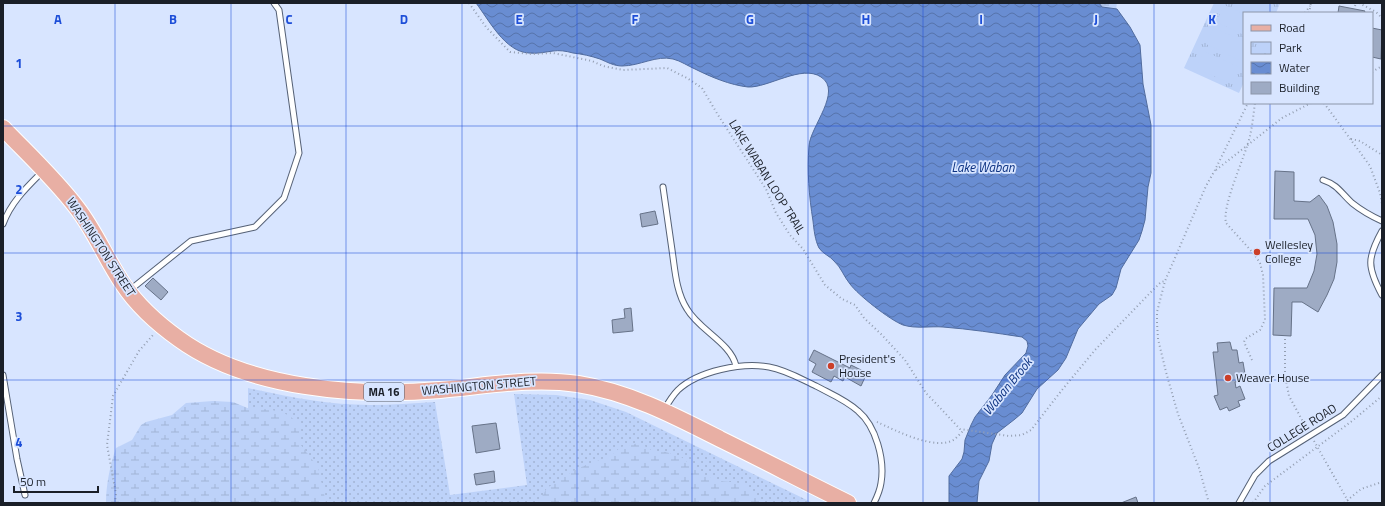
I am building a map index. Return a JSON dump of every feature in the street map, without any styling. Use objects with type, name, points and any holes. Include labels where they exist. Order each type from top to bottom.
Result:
[{"type":"main road","name":"WASHINGTON STREET","points":[[3,128],[70,198],[82,214],[128,291],[141,306],[161,325],[178,338],[211,359],[250,373],[308,386],[352,391],[394,392],[439,390],[514,382],[555,381],[581,384],[607,390],[664,411],[848,503]]},
{"type":"lane","points":[[128,291],[190,241],[255,227],[284,198],[299,153],[279,10],[274,3]]},
{"type":"lane","points":[[3,224],[10,208],[43,170]]},
{"type":"lane","points":[[1323,180],[1333,184],[1369,216],[1382,221]]},
{"type":"lane","points":[[663,187],[675,274],[683,302],[693,318],[731,353],[736,366]]},
{"type":"lane","points":[[1382,231],[1374,244],[1371,256],[1371,268],[1375,282],[1382,295]]},
{"type":"lane","points":[[664,411],[672,396],[683,386],[707,374],[736,366],[761,366],[784,371],[842,400],[862,415],[874,433],[880,458],[881,484],[874,503]]},
{"type":"lane","points":[[3,375],[17,460],[25,495]]},
{"type":"lane","name":"COLLEGE ROAD","points":[[1239,503],[1255,475],[1269,461],[1343,415],[1382,375]]},
{"type":"path","name":"LAKE WABAN LOOP TRAIL","points":[[469,3],[486,27],[510,52],[532,54],[553,53],[592,61],[603,66],[623,70],[667,68],[687,78],[702,88],[766,189],[776,213],[790,235],[803,248],[825,284],[842,299],[855,305],[864,318],[905,360],[926,393],[957,427],[964,430]]},
{"type":"path","points":[[1359,3],[1376,12],[1382,18]]},
{"type":"path","points":[[1373,71],[1382,66]]},
{"type":"path","points":[[1209,503],[1199,468],[1178,414],[1166,372],[1158,340],[1156,323],[1157,312],[1165,281],[1206,186],[1248,104]]},
{"type":"path","points":[[1252,360],[1244,342],[1245,339],[1260,330],[1265,320],[1263,275],[1260,263],[1254,254],[1226,223],[1224,218],[1248,144],[1256,104]]},
{"type":"path","points":[[1215,170],[1282,118],[1309,104]]},
{"type":"path","points":[[1325,104],[1370,166],[1380,193],[1382,204]]},
{"type":"path","points":[[1350,139],[1360,141],[1382,155]]},
{"type":"path","points":[[872,419],[902,433],[931,442],[950,441],[955,439],[964,430],[1009,436],[1026,433],[1035,426],[1095,350],[1149,294],[1165,281]]},
{"type":"path","points":[[115,503],[116,494],[107,445],[113,396],[139,351],[161,325]]},
{"type":"path","points":[[1285,339],[1284,375],[1289,396],[1348,500]]},
{"type":"path","points":[[1253,503],[1266,486],[1358,417],[1382,396]]},
{"type":"path","points":[[1344,503],[1361,489],[1382,482]]},
{"type":"green space","points":[[1099,3],[1117,3],[1116,9],[1102,7]]},
{"type":"green space","points":[[1214,3],[1280,3],[1276,12],[1243,12],[1243,84],[1239,93],[1184,68]]},
{"type":"green space","points":[[1233,3],[1267,3],[1263,12],[1252,12]]},
{"type":"green space","points":[[1224,5],[1243,14],[1243,35],[1216,22]]},
{"type":"green space","points":[[1214,28],[1243,41],[1243,57],[1241,61],[1206,44]]},
{"type":"green space","points":[[1204,51],[1239,67],[1231,84],[1196,68]]},
{"type":"green space","points":[[248,388],[339,404],[378,405],[435,402],[450,495],[527,485],[514,394],[556,395],[590,400],[626,412],[813,503],[248,503]]},
{"type":"green space","points":[[213,401],[233,402],[250,409],[267,409],[281,412],[290,416],[299,424],[300,444],[318,467],[326,503],[106,503],[109,475],[116,448],[132,440],[141,425],[146,422],[172,415],[186,403]]},
{"type":"green space","points":[[639,443],[653,451],[666,452],[680,456],[702,474],[721,481],[740,483],[749,489],[763,503],[538,503],[547,488],[576,469],[610,456],[621,447]]},
{"type":"water","name":"Lake Waban","points":[[476,3],[1099,3],[1102,7],[1117,9],[1130,27],[1140,45],[1143,84],[1151,125],[1151,173],[1148,187],[1145,220],[1142,231],[1139,240],[1121,269],[1116,288],[1112,295],[1099,304],[1078,329],[1066,358],[1058,370],[1037,389],[1022,413],[997,433],[992,444],[989,461],[979,481],[977,503],[949,503],[949,476],[962,459],[965,440],[975,417],[1005,375],[1026,353],[1028,346],[1027,341],[1022,337],[982,331],[903,325],[883,313],[854,289],[836,263],[822,252],[819,248],[815,235],[808,165],[811,138],[824,110],[829,91],[827,83],[821,77],[804,73],[765,84],[748,87],[721,80],[679,61],[667,58],[654,59],[629,66],[619,66],[590,56],[565,51],[529,53],[512,47],[505,41],[498,34]]},
{"type":"building","points":[[1339,6],[1365,11],[1364,12],[1338,12]]},
{"type":"building","points":[[1373,28],[1382,30],[1381,59],[1373,57]]},
{"type":"building","points":[[1275,171],[1294,172],[1294,201],[1310,202],[1319,195],[1327,206],[1333,222],[1337,244],[1337,262],[1334,279],[1318,312],[1302,302],[1292,302],[1291,336],[1273,335],[1274,288],[1307,288],[1314,271],[1317,254],[1315,235],[1308,219],[1274,219]]},
{"type":"building","points":[[655,211],[658,224],[642,227],[640,214]]},
{"type":"building","points":[[153,278],[168,292],[161,300],[145,286]]},
{"type":"building","points":[[631,308],[633,331],[613,333],[612,320],[625,318],[624,309]]},
{"type":"building","name":"Weaver House","points":[[1230,342],[1232,350],[1237,350],[1239,363],[1243,362],[1245,374],[1240,375],[1240,381],[1235,382],[1236,388],[1240,386],[1245,399],[1238,401],[1240,406],[1229,411],[1227,407],[1220,410],[1214,396],[1218,395],[1213,352],[1218,352],[1217,343]]},
{"type":"building","name":"President's House","points":[[814,350],[850,368],[851,365],[867,373],[861,386],[845,377],[843,381],[834,376],[831,382],[812,372],[816,364],[809,360]]},
{"type":"building","points":[[496,423],[500,449],[476,453],[472,426]]},
{"type":"building","points":[[494,471],[495,482],[476,485],[474,474]]},
{"type":"building","points":[[1136,497],[1138,503],[1121,503]]},
{"type":"place","name":"Wellesley College","points":[[1257,252]]},
{"type":"place","name":"President's House","points":[[831,366]]},
{"type":"place","name":"Weaver House","points":[[1228,378]]},
{"type":"water label","name":"Waban Brook","points":[[1007,386]]}]
